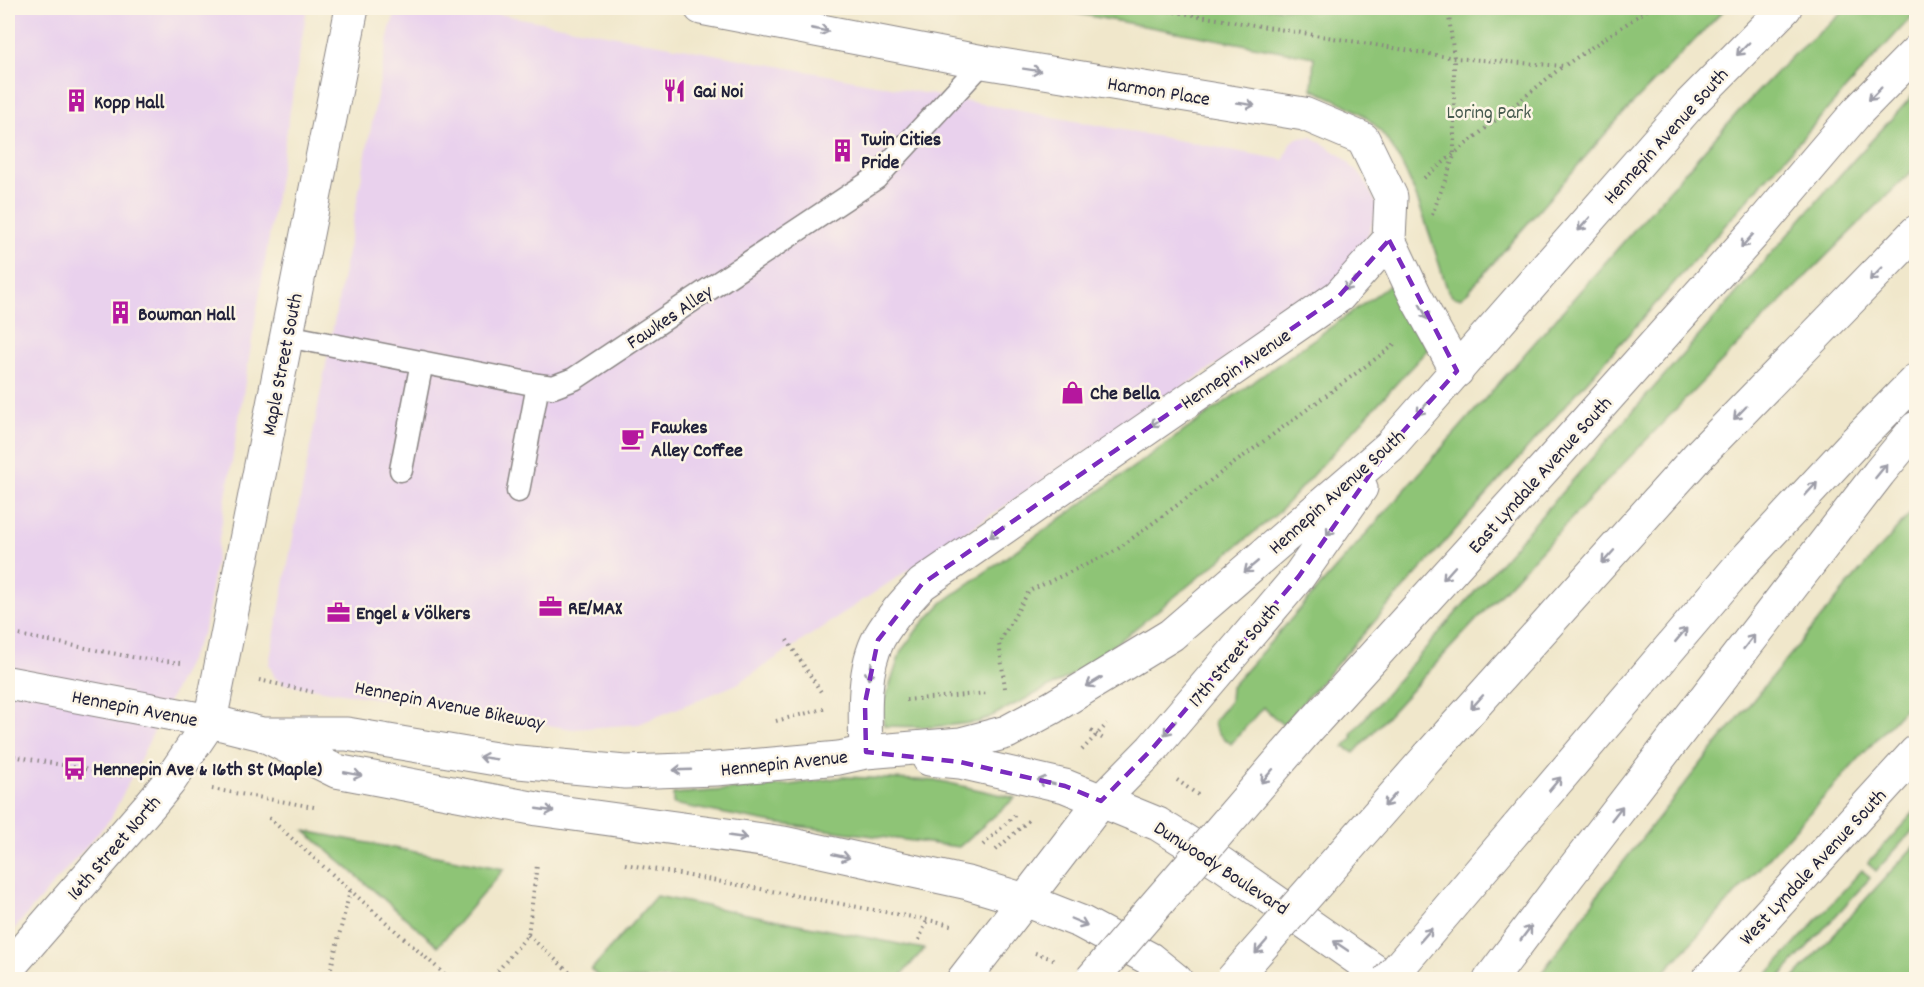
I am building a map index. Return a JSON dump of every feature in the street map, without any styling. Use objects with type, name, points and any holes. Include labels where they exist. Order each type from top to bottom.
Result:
[{"type":"main road","name":"Maple Street South","points":[[210,721],[352,8]]},
{"type":"main road","name":"Harmon Place","points":[[701,8],[983,62],[1304,114],[1363,139],[1391,197],[1389,240],[1416,297],[1457,370]]},
{"type":"main road","name":"Hennepin Avenue South","points":[[866,752],[961,744],[1007,732],[1053,707],[1171,635],[1390,446],[1690,104],[1785,8]]},
{"type":"main road","name":"East Lyndale Avenue South","points":[[1091,980],[1305,732],[1699,295],[1857,112],[1917,52]]},
{"type":"main road","points":[[1232,980],[1698,456],[1917,232]]},
{"type":"main road","name":"Hennepin Avenue","points":[[262,734],[347,734],[508,761],[625,772],[716,770],[839,758],[866,752],[865,703],[870,668],[878,640],[899,608],[922,584],[1339,297],[1389,240]]},
{"type":"main road","points":[[1388,980],[1738,568],[1857,440],[1917,380]]},
{"type":"main road","points":[[1490,980],[1879,473],[1917,428]]},
{"type":"main road","name":"17th Street South","points":[[963,980],[1101,801],[1152,749],[1299,576],[1390,446]]},
{"type":"main road","name":"Hennepin Avenue","points":[[8,683],[210,721],[262,734],[336,771],[537,809],[784,843],[968,883],[1025,900]]},
{"type":"main road","name":"16th Street North","points":[[8,968],[169,782],[210,721]]},
{"type":"main road","name":"Dunwoody Boulevard","points":[[866,752],[960,762],[1065,786],[1158,824],[1222,864],[1388,980]]},
{"type":"main road","name":"West Lyndale Avenue South","points":[[1708,980],[1917,752]]},
{"type":"main road","points":[[1025,900],[1094,928],[1150,959],[1176,980]]},
{"type":"lane","name":"Fawkes Alley","points":[[287,336],[538,385],[553,387],[574,379],[876,178],[983,62]]},
{"type":"lane","points":[[400,470],[422,362]]},
{"type":"lane","points":[[518,491],[538,385]]},
{"type":"path","points":[[1151,8],[1454,58],[1564,66]]},
{"type":"path","points":[[1431,217],[1454,156],[1454,58],[1448,8]]},
{"type":"path","points":[[1422,180],[1564,66],[1650,8]]},
{"type":"path","points":[[1005,692],[999,643],[1029,591],[1115,551],[1393,346],[1416,297]]},
{"type":"path","points":[[8,633],[132,657],[174,662]]},
{"type":"path","points":[[787,640],[824,695]]},
{"type":"path","points":[[282,685],[317,693]]},
{"type":"path","points":[[766,724],[833,706],[994,693]]},
{"type":"path","points":[[1098,718],[1115,729]]},
{"type":"path","points":[[1081,751],[1107,724]]},
{"type":"path","points":[[977,850],[1022,809]]},
{"type":"path","points":[[269,818],[451,980]]},
{"type":"path","points":[[991,855],[1031,818]]},
{"type":"path","points":[[490,980],[528,935],[537,865]]},
{"type":"path","points":[[331,968],[350,891]]},
{"type":"path","points":[[919,940],[930,912]]},
{"type":"path","points":[[528,935],[578,980]]},
{"type":"highlighted area","points":[[1389,240],[1457,371],[1390,446],[1299,576],[1152,749],[1101,801],[1065,786],[960,762],[866,752],[865,703],[878,640],[922,584],[1339,296]]},
{"type":"shaded area","points":[[8,8],[307,8],[204,630],[111,818],[8,936]]},
{"type":"shaded area","points":[[466,8],[1284,160],[1290,144],[1297,138],[1312,137],[1342,156],[1363,178],[1378,207],[1367,238],[1350,266],[1330,289],[737,684],[639,724],[573,729],[285,684],[275,678],[269,664],[390,28],[397,9]]},
{"type":"green space","name":"Loring Park","points":[[1046,8],[1726,8],[1619,118],[1468,292],[1460,298],[1453,297],[1448,291],[1418,200],[1396,154],[1383,135],[1363,115],[1312,89],[1314,57]]},
{"type":"green space","points":[[1848,8],[1916,8],[1916,12],[1283,725],[1263,707],[1231,744],[1225,739],[1217,731],[1214,721],[1230,701],[1231,687],[1737,113],[1794,54]]},
{"type":"green space","points":[[1916,92],[1916,167],[1772,310],[1631,456],[1354,753],[1344,747],[1353,737],[1351,734],[1450,620],[1840,175]]},
{"type":"green space","points":[[1390,285],[1428,349],[1278,513],[1126,636],[1067,678],[980,722],[932,727],[884,726],[882,709],[901,651],[919,627],[943,602]]},
{"type":"green space","points":[[1916,507],[1916,696],[1658,979],[1537,979],[1594,899],[1707,756],[1847,586]]},
{"type":"green space","points":[[843,777],[940,781],[1015,798],[959,847],[773,823],[673,804],[673,794],[790,785]]},
{"type":"green space","points":[[1916,810],[1916,827],[1876,871],[1868,863]]},
{"type":"green space","points":[[305,831],[504,869],[438,946]]},
{"type":"green space","points":[[1916,844],[1916,979],[1793,979]]},
{"type":"green space","points":[[1862,870],[1870,878],[1778,979],[1763,979]]},
{"type":"green space","points":[[656,896],[924,949],[898,979],[602,979],[591,970]]},
{"type":"place","name":"Gai Noi","points":[[675,90]]},
{"type":"place","name":"Kopp Hall","points":[[76,101]]},
{"type":"place","name":"Twin Cities Pride","points":[[843,150]]},
{"type":"place","name":"Bowman Hall","points":[[120,313]]},
{"type":"place","name":"Che Bella","points":[[1072,392]]},
{"type":"place","name":"Fawkes Alley Coffee","points":[[633,438]]},
{"type":"place","name":"RE/MAX","points":[[550,607]]},
{"type":"place","name":"Engel & Völkers","points":[[338,612]]},
{"type":"place","name":"Hennepin Ave & 16th St (Maple)","points":[[75,768]]}]
